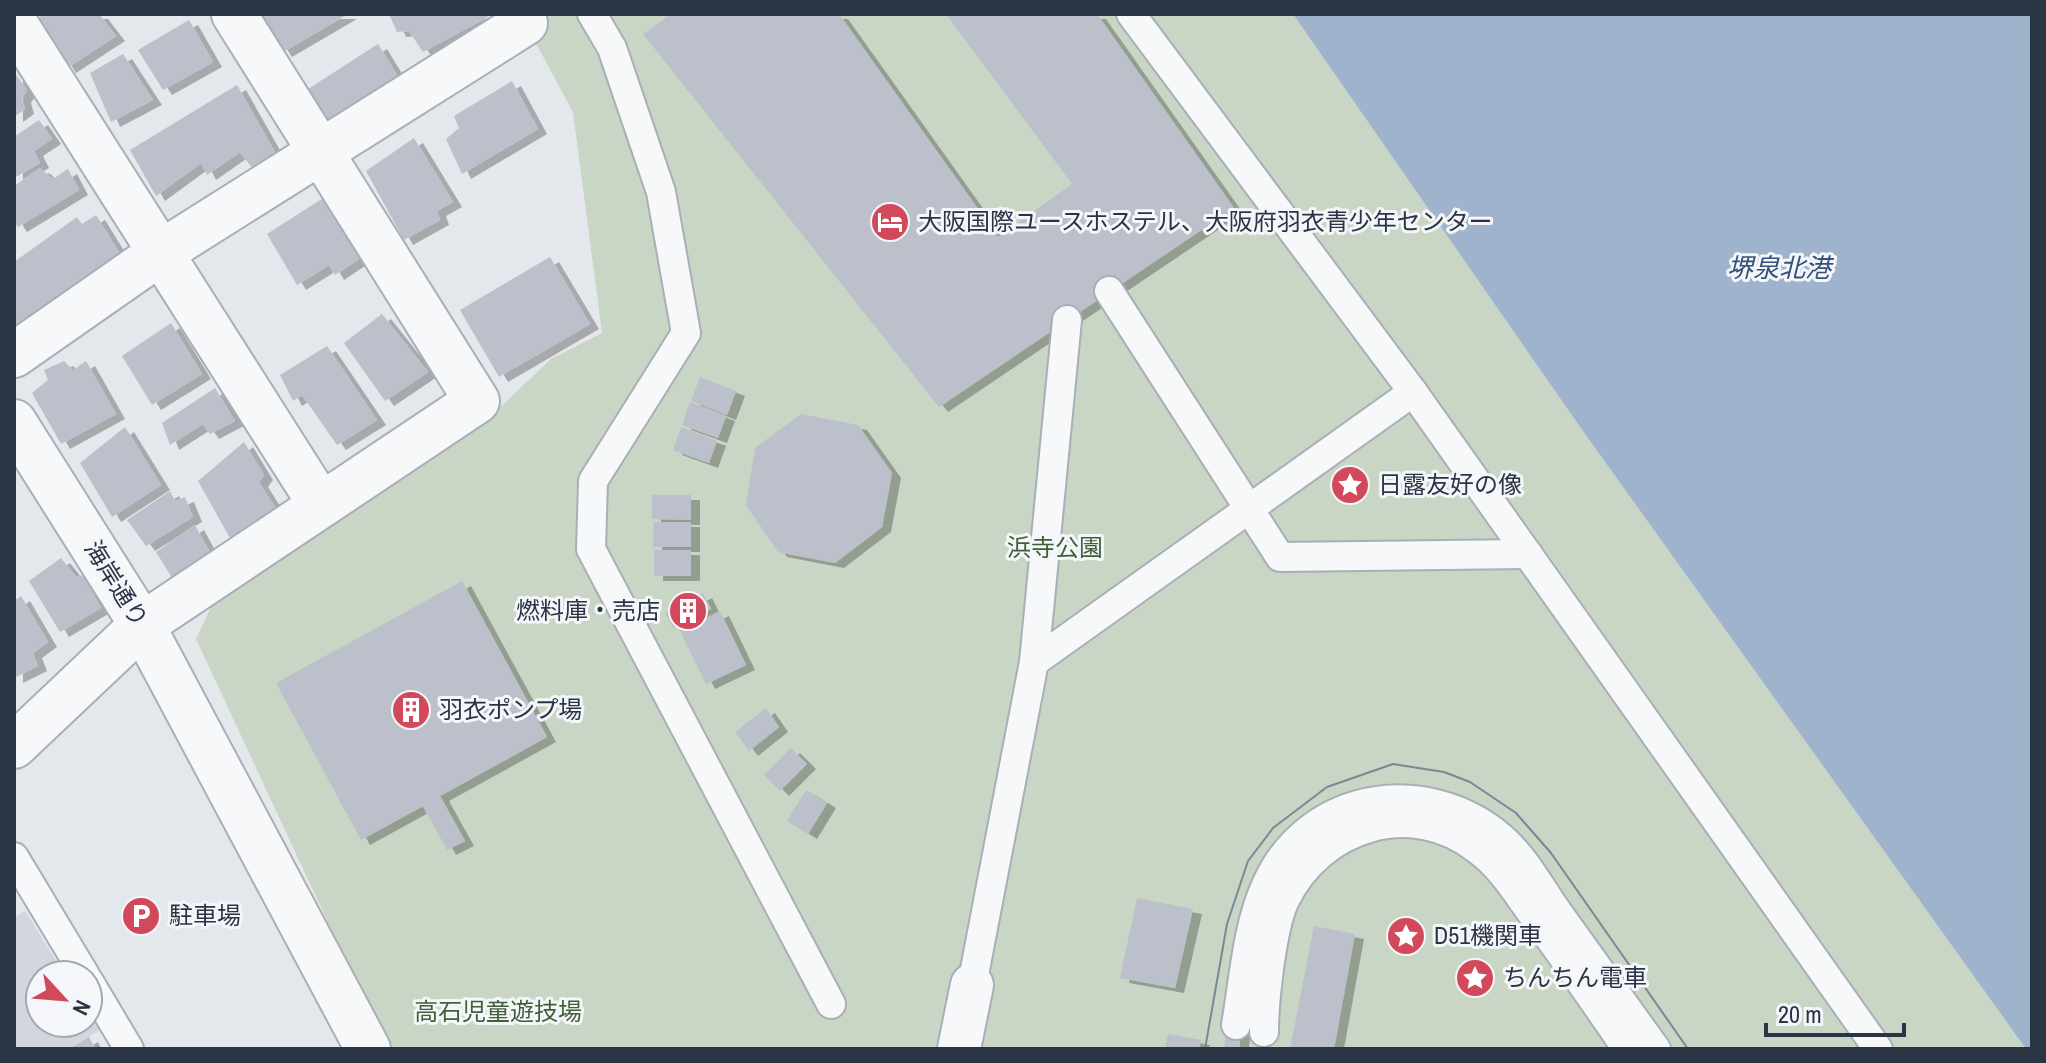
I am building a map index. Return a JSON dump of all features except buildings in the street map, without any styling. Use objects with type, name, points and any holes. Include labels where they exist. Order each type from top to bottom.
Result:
[{"type":"street","points":[[14,746],[142,625],[477,401],[234,14]]},
{"type":"street","points":[[14,22],[321,505]]},
{"type":"street","points":[[14,355],[160,253],[525,23]]},
{"type":"street","name":"海岸通り","points":[[14,422],[142,625],[368,1049]]},
{"type":"street","points":[[959,1049],[972,985]]},
{"type":"lane","points":[[592,14],[612,48],[661,192],[686,333],[593,481],[591,549],[831,1004]]},
{"type":"lane","points":[[1131,14],[1413,392],[1878,1049]]},
{"type":"lane","points":[[1109,291],[1280,557],[1528,554]]},
{"type":"lane","points":[[972,985],[1034,662],[1067,320]]},
{"type":"lane","points":[[1034,662],[1413,392]]},
{"type":"lane","points":[[1236,1025],[1257,910],[1267,882],[1290,848],[1331,814],[1366,802],[1414,798],[1447,804],[1503,839],[1656,1049]]},
{"type":"lane","points":[[1270,1040],[1302,874],[1339,839],[1371,825],[1407,821],[1466,840],[1500,870],[1627,1049]]},
{"type":"lane","points":[[14,857],[75,959]]},
{"type":"lane","points":[[104,1008],[129,1049]]},
{"type":"shaded area","points":[[25,911],[55,959],[24,959],[24,1039],[85,1039],[69,1049],[14,1049],[14,917]]},
{"type":"green space","name":"浜寺公園","points":[[520,14],[1293,14],[1580,427],[2026,1049],[387,1049],[196,639],[211,607],[493,414],[551,359],[602,333],[573,112]]},
{"type":"water","name":"堺泉北港","points":[[1293,14],[2032,14],[2032,1049],[2026,1049],[1580,427]]},
{"type":"tram line","points":[[1205,1049],[1227,924],[1248,861],[1273,828],[1327,787],[1393,764],[1444,772],[1470,782],[1516,813],[1551,853],[1688,1049]]},
{"type":"place","name":"大阪国際ユースホステル、大阪府羽衣青少年センター","points":[[890,222]]},
{"type":"place","name":"日露友好の像","points":[[1350,485]]},
{"type":"place","name":"燃料庫・売店","points":[[688,611]]},
{"type":"place","name":"羽衣ポンプ場","points":[[411,710]]},
{"type":"place","name":"駐車場","points":[[141,916]]},
{"type":"place","name":"D51機関車","points":[[1406,936]]},
{"type":"place","name":"ちんちん電車","points":[[1475,978]]},
{"type":"park label","name":"高石児童遊技場","points":[[498,1012]]}]
